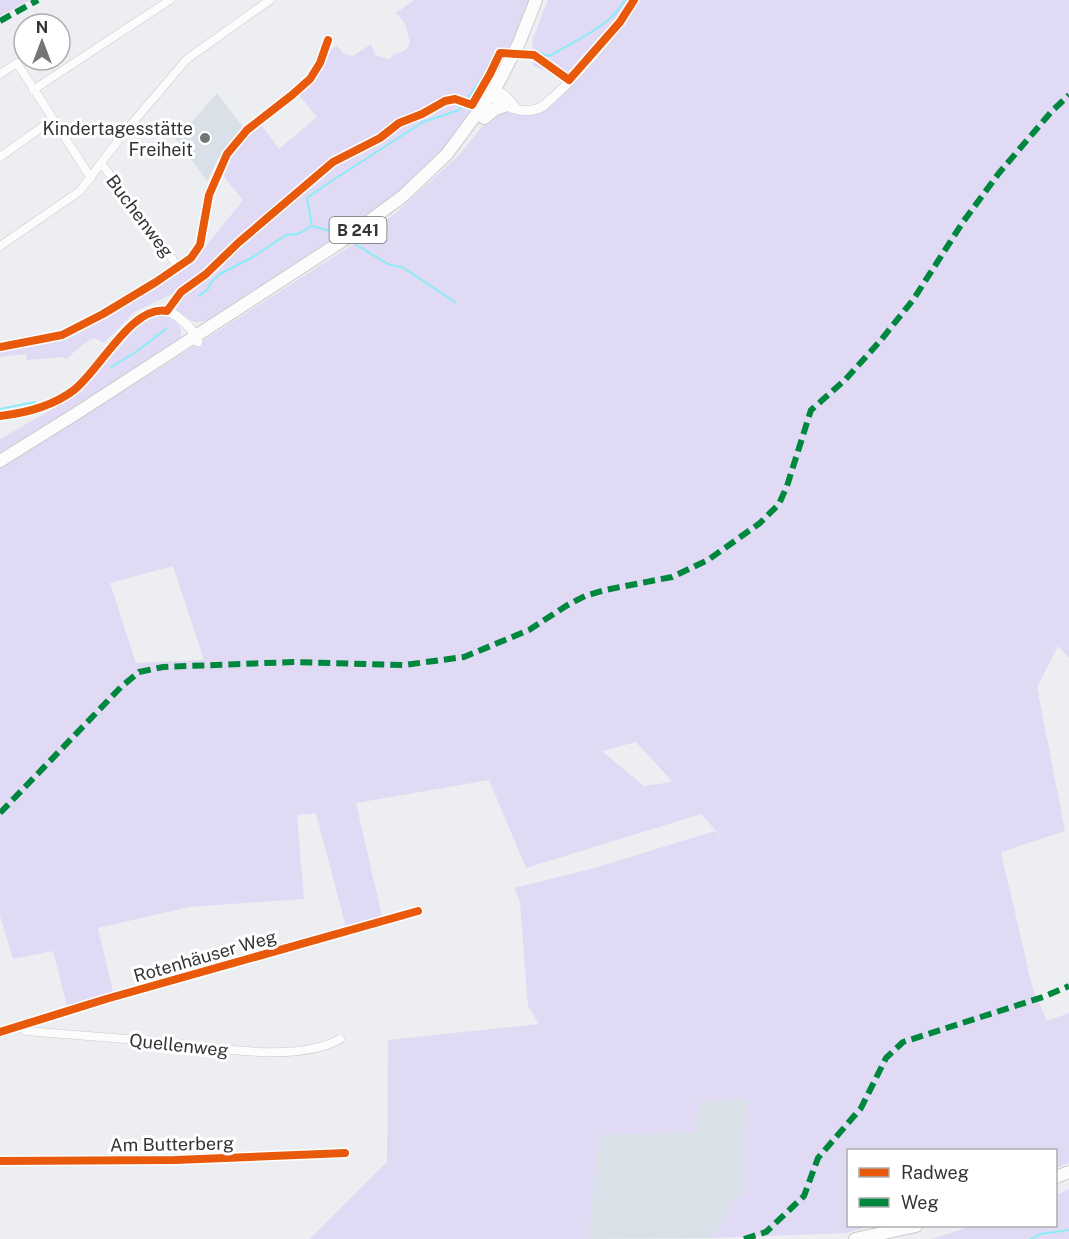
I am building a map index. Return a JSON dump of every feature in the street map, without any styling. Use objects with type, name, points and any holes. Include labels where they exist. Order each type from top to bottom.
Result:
[{"type":"main road","name":"B 241","points":[[0,461],[77,413],[118,392],[342,241],[403,196],[500,98],[536,0]]},
{"type":"main road","name":"B 241","points":[[196,339],[345,246],[390,214],[451,157],[500,98],[544,0]]},
{"type":"main road","points":[[855,1239],[911,1227]]},
{"type":"street","points":[[33,90],[170,0]]},
{"type":"street","points":[[0,246],[80,191],[136,119],[187,59],[270,0]]},
{"type":"street","points":[[500,98],[525,111],[533,111],[547,103],[607,38],[626,15],[634,0]]},
{"type":"street","points":[[0,347],[62,335],[103,314],[179,268],[191,258],[199,247],[211,190],[226,154],[248,130],[310,79],[320,63],[328,40]]},
{"type":"street","points":[[0,74],[17,63],[91,178]]},
{"type":"street","points":[[0,157],[52,120]]},
{"type":"street","name":"Buchenweg","points":[[101,164],[179,268]]},
{"type":"street","points":[[0,416],[36,409],[55,402],[72,391],[87,378],[128,329],[144,315],[154,310],[165,310],[183,321],[192,328],[196,339]]},
{"type":"street","name":"Rotenhäuser Weg","points":[[0,1032],[117,996],[418,911]]},
{"type":"street","name":"Quellenweg","points":[[19,1026],[26,1031],[235,1050],[294,1051],[331,1044],[340,1039]]},
{"type":"street","name":"Am Butterberg","points":[[0,1161],[175,1160],[345,1153]]},
{"type":"shaded area","points":[[0,0],[30,0],[0,16]]},
{"type":"shaded area","points":[[414,0],[532,0],[503,66],[465,126],[420,177],[339,236],[209,321],[194,322],[171,307],[179,291],[134,312],[104,343],[95,338],[86,342],[66,359],[63,357],[27,360],[26,354],[0,357],[0,351],[54,342],[82,331],[182,269],[200,254],[243,200],[220,172],[237,145],[260,123],[279,149],[317,117],[297,93],[328,51],[337,46],[343,53],[353,56],[371,44],[376,56],[389,59],[406,50],[410,43],[405,23],[396,13]]},
{"type":"shaded area","points":[[548,0],[628,0],[621,13],[560,81],[552,73],[533,66],[532,41]]},
{"type":"shaded area","points":[[637,0],[1069,0],[1069,658],[1058,646],[1037,687],[1065,831],[1001,852],[1032,986],[1047,1021],[1069,1013],[1069,1163],[1057,1168],[1057,1149],[847,1149],[847,1227],[870,1227],[846,1233],[712,1238],[734,1200],[744,1195],[747,1099],[700,1102],[695,1132],[598,1135],[589,1239],[310,1239],[387,1162],[388,1040],[539,1024],[528,1006],[520,902],[514,888],[591,869],[715,831],[726,842],[701,814],[526,868],[489,780],[356,803],[382,916],[346,927],[316,813],[297,815],[304,899],[189,907],[98,928],[113,992],[67,1006],[53,951],[13,959],[0,916],[0,465],[154,372],[346,249],[397,212],[459,155],[490,117],[503,110],[537,113]],"holes":[[[173,566],[204,660],[136,663],[110,583]],[[636,742],[672,781],[644,786],[602,751]]]},
{"type":"shaded area","name":"Kindertagesstätte Freiheit","points":[[217,93],[243,127],[219,157],[207,181],[172,133],[182,124],[188,126]]},
{"type":"shaded area","points":[[164,315],[180,328],[180,341],[0,456],[0,439],[77,395],[143,321],[150,316]]},
{"type":"shaded area","points":[[747,1099],[744,1195],[734,1200],[712,1238],[589,1239],[598,1135],[695,1132],[699,1102]]},
{"type":"shaded area","points":[[1069,1189],[1069,1239],[932,1239],[969,1227],[1057,1227],[1057,1195]]},
{"type":"waterway","points":[[536,52],[550,56],[581,38],[610,18],[625,0]]},
{"type":"waterway","points":[[199,296],[220,274],[253,257],[286,235],[298,234],[312,226],[307,198],[423,122],[459,110],[485,74],[495,53],[503,51]]},
{"type":"waterway","points":[[312,226],[338,233]]},
{"type":"waterway","points":[[356,245],[390,265],[402,267],[455,302]]},
{"type":"waterway","points":[[111,367],[136,352],[167,328]]},
{"type":"waterway","points":[[0,409],[35,402]]},
{"type":"waterway","points":[[1031,1239],[1040,1234],[1069,1230]]},
{"type":"marked path","points":[[0,21],[38,0]]},
{"type":"marked path","points":[[0,813],[121,687],[139,672],[163,667],[293,662],[404,665],[464,657],[529,630],[585,596],[672,577],[708,560],[760,523],[779,504],[811,410],[845,380],[881,340],[913,300],[963,222],[999,173],[1052,111],[1069,95]]},
{"type":"marked path","points":[[744,1239],[766,1232],[804,1196],[818,1158],[861,1108],[886,1058],[903,1042],[1043,997],[1069,986]]},
{"type":"cycle path","points":[[0,416],[39,408],[74,390],[129,328],[141,318],[154,312],[167,311],[181,292],[206,274],[238,243],[333,162],[380,138],[399,123],[422,114],[445,101],[455,99],[472,105],[500,53],[534,55],[569,80],[620,22],[634,0]]},
{"type":"cycle path","points":[[0,347],[62,335],[103,314],[191,258],[200,245],[209,195],[227,154],[247,130],[310,79],[320,63],[328,40]]},
{"type":"cycle path","points":[[0,1032],[106,999],[418,911]]},
{"type":"cycle path","points":[[0,1161],[175,1160],[345,1153]]},
{"type":"place","name":"Kindertagesstätte Freiheit","points":[[205,138]]}]
